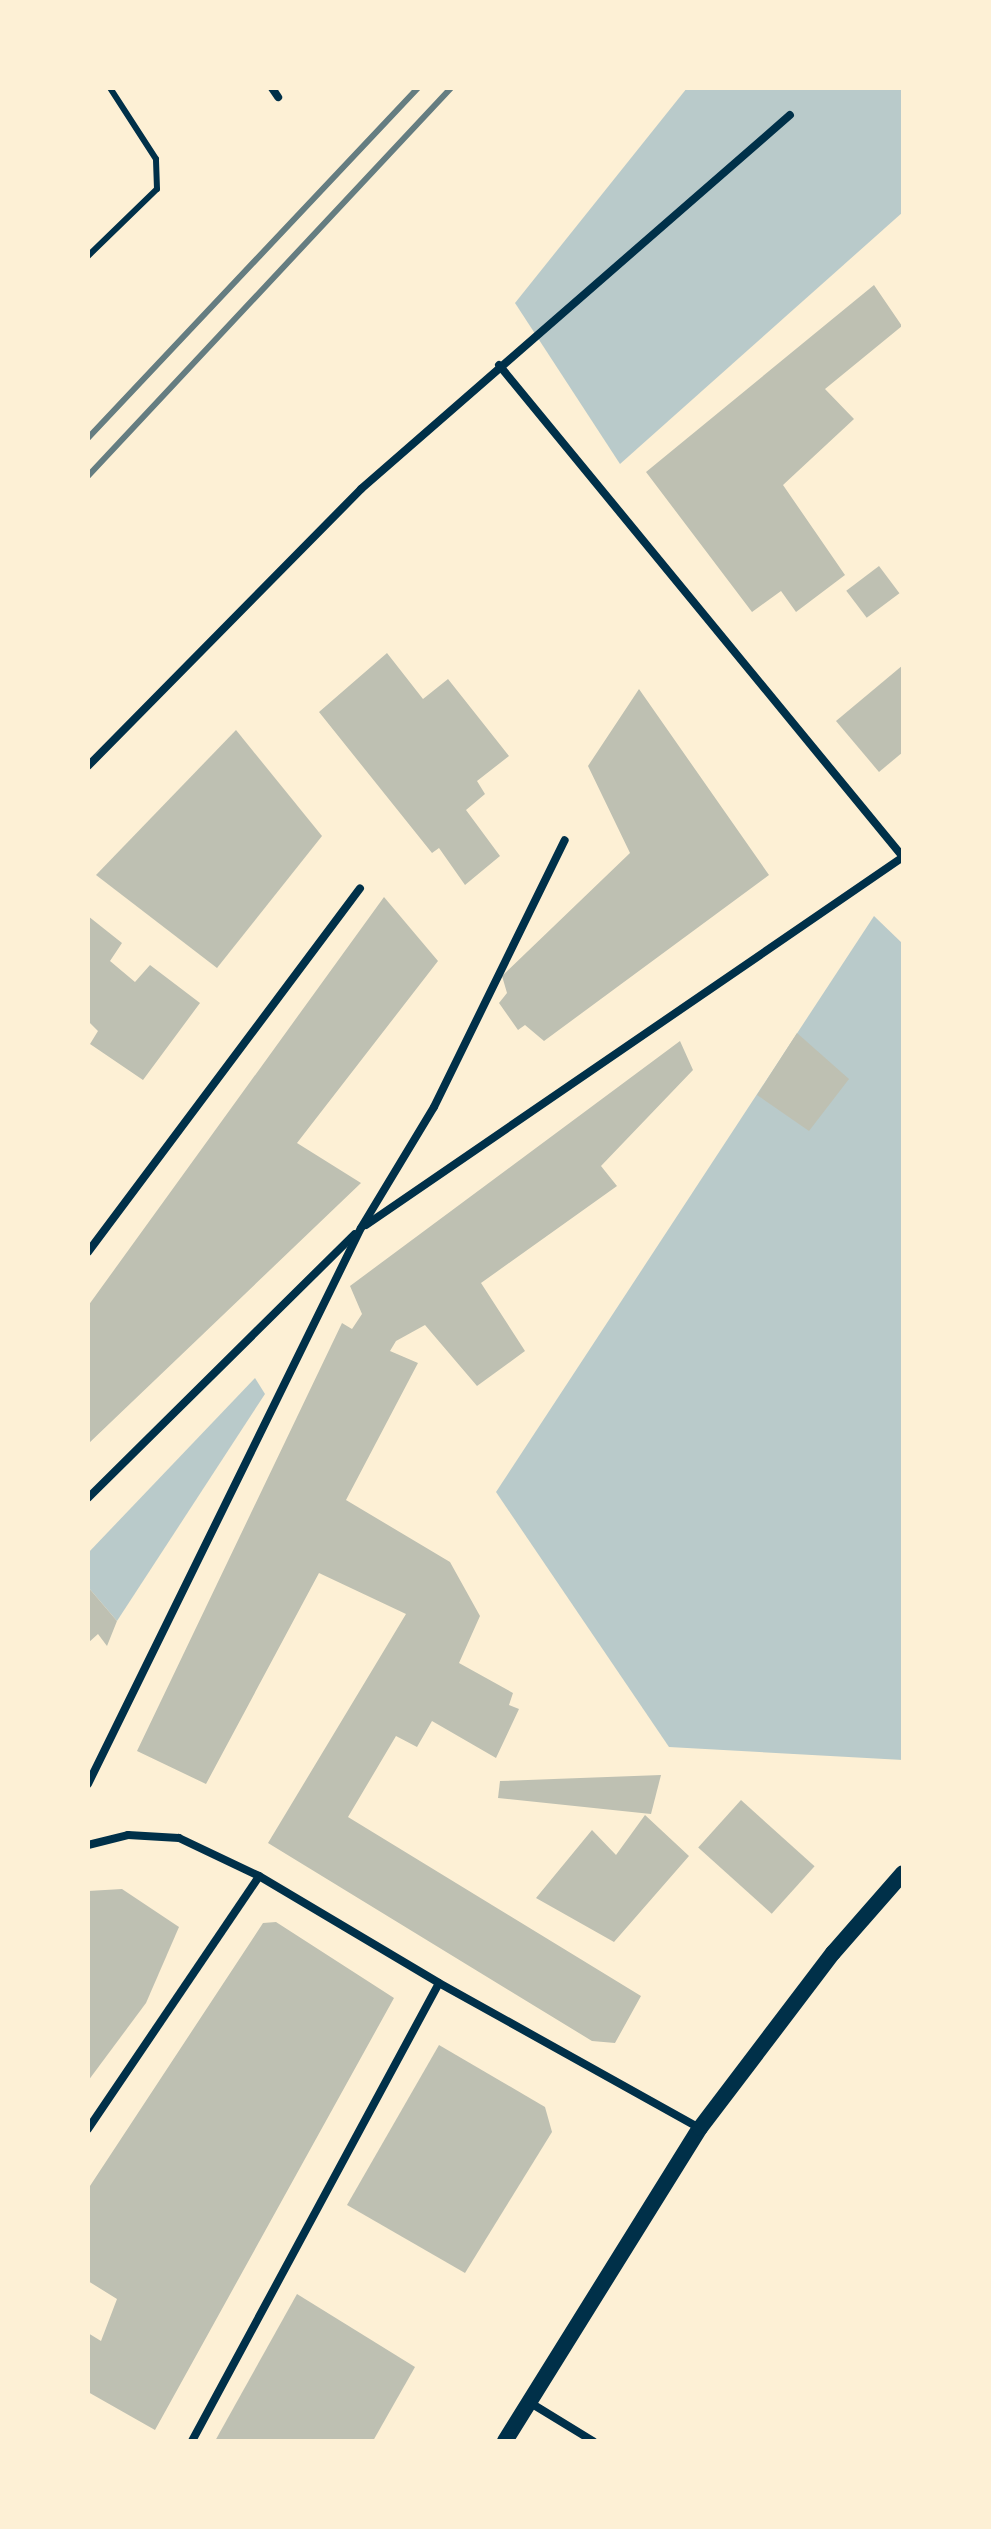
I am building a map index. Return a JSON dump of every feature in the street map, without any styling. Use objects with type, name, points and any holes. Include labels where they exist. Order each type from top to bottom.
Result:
[{"type":"main road","points":[[505,2441],[700,2128],[833,1953],[903,1873]]},
{"type":"street","points":[[272,88],[278,97]]},
{"type":"street","points":[[88,766],[339,510],[499,365],[790,115]]},
{"type":"street","points":[[88,1498],[361,1228],[903,857],[499,365]]},
{"type":"street","points":[[88,1784],[361,1228],[434,1107],[565,840]]},
{"type":"street","points":[[88,1252],[360,889]]},
{"type":"street","points":[[88,1845],[128,1835],[179,1838],[259,1876],[439,1983],[700,2128]]},
{"type":"street","points":[[88,2129],[259,1876]]},
{"type":"street","points":[[192,2441],[439,1983]]},
{"type":"street","points":[[529,2402],[593,2441]]},
{"type":"lane","points":[[88,256],[157,189],[156,159],[110,88]]},
{"type":"shaded area","points":[[687,88],[903,88],[903,212],[620,464],[515,303]]},
{"type":"shaded area","points":[[874,916],[903,944],[903,1760],[669,1747],[496,1492]]},
{"type":"shaded area","points":[[255,1378],[265,1394],[117,1621],[88,1587],[88,1553]]},
{"type":"building","points":[[874,285],[902,326],[825,389],[854,419],[783,485],[845,575],[796,612],[781,591],[752,612],[646,472]]},
{"type":"building","points":[[879,566],[899,593],[867,618],[846,591]]},
{"type":"building","points":[[387,653],[423,699],[448,679],[509,756],[477,781],[485,794],[466,810],[500,856],[465,885],[439,848],[432,853],[319,712]]},
{"type":"building","points":[[903,665],[903,752],[879,772],[836,721]]},
{"type":"building","points":[[639,689],[769,875],[544,1041],[525,1025],[518,1030],[499,1003],[507,993],[502,976],[630,853],[588,766]]},
{"type":"building","points":[[236,730],[322,836],[217,968],[96,875]]},
{"type":"building","points":[[384,897],[438,961],[297,1143],[361,1183],[88,1444],[88,1306]]},
{"type":"building","points":[[88,916],[122,943],[110,961],[135,982],[150,965],[200,1003],[143,1080],[90,1044],[98,1031],[88,1021]]},
{"type":"building","points":[[797,1033],[849,1079],[809,1131],[757,1095]]},
{"type":"building","points":[[680,1041],[693,1070],[601,1166],[617,1186],[481,1283],[525,1351],[477,1386],[425,1325],[396,1341],[390,1351],[418,1363],[346,1500],[450,1562],[480,1616],[459,1663],[513,1693],[509,1705],[519,1709],[496,1758],[432,1721],[417,1747],[396,1736],[348,1817],[641,1996],[615,2043],[592,2041],[268,1843],[406,1614],[319,1573],[206,1784],[137,1751],[342,1323],[352,1329],[362,1314],[350,1286]]},
{"type":"building","points":[[88,1587],[117,1621],[107,1646],[98,1634],[88,1643]]},
{"type":"building","points":[[661,1775],[651,1814],[498,1798],[500,1781]]},
{"type":"building","points":[[741,1800],[815,1866],[772,1914],[698,1848]]},
{"type":"building","points":[[645,1815],[689,1856],[614,1942],[536,1898],[592,1830],[616,1855]]},
{"type":"building","points":[[122,1889],[179,1927],[146,2003],[88,2081],[88,1891]]},
{"type":"building","points":[[276,1922],[394,1998],[155,2430],[88,2392],[88,2333],[101,2341],[117,2299],[88,2281],[88,2189],[263,1923]]},
{"type":"building","points":[[439,2045],[545,2107],[552,2132],[465,2273],[347,2205]]},
{"type":"building","points":[[297,2294],[415,2367],[373,2441],[215,2441]]},
{"type":"railway","points":[[88,438],[418,88]]},
{"type":"railway","points":[[88,476],[451,88]]}]
